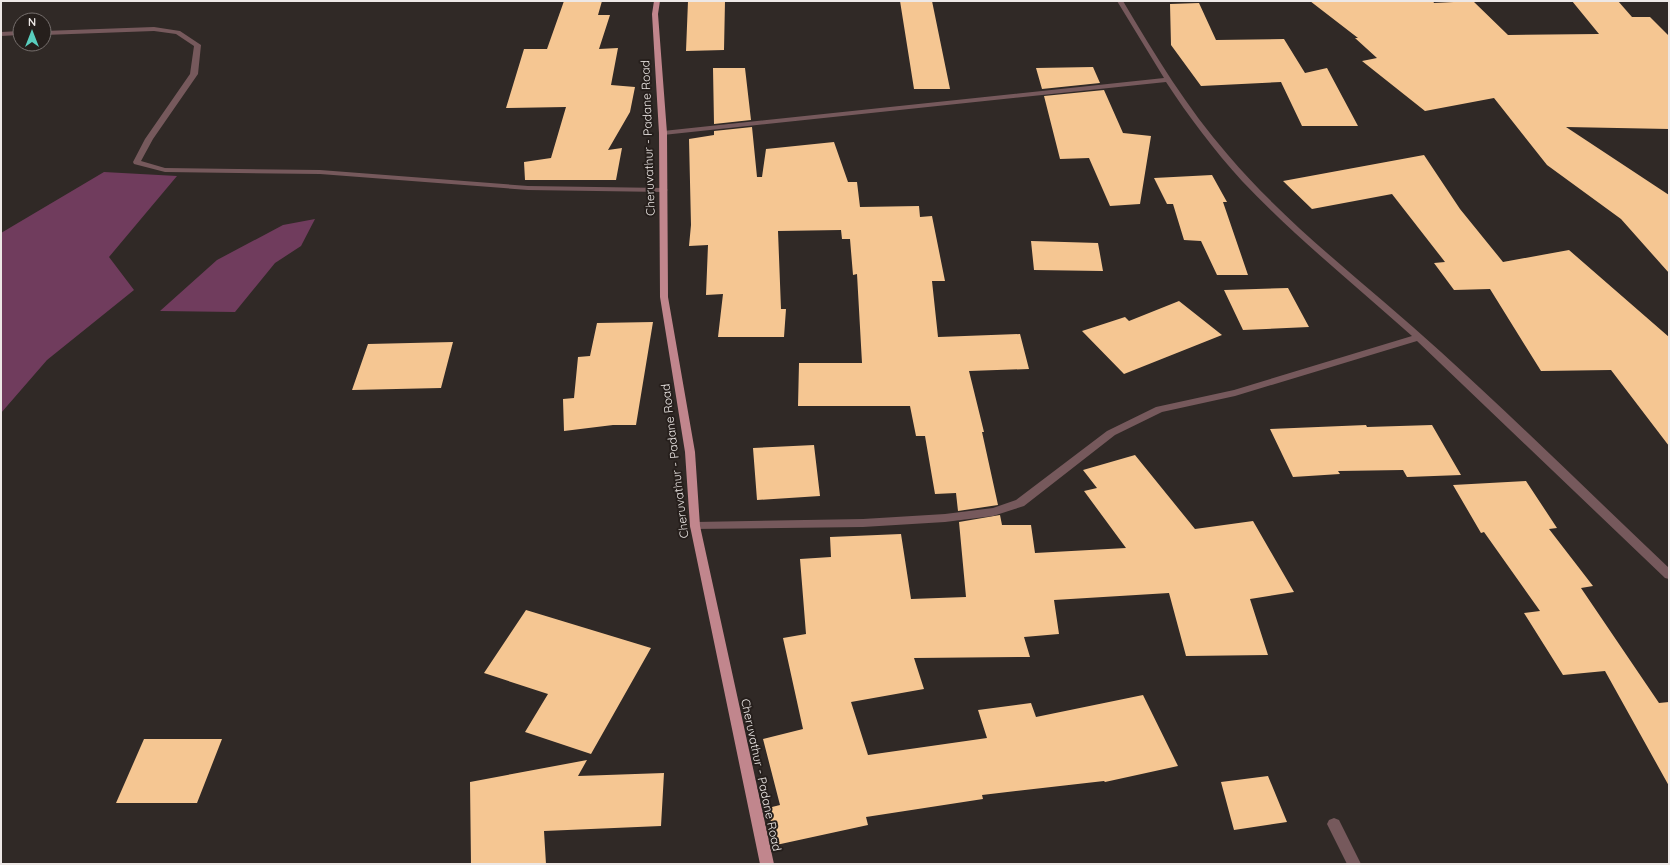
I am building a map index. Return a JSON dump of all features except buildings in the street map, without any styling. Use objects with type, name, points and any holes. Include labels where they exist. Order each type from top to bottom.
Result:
[{"type":"main road","name":"Cheruvathur - Padane Road","points":[[657,1],[655,14],[663,133],[664,297],[690,452],[695,526],[767,864]]},
{"type":"street","points":[[1120,1],[1167,80],[1211,141],[1244,178],[1308,242],[1419,337],[1669,575]]},
{"type":"street","points":[[52,33],[154,29],[178,32],[198,45],[194,74],[149,139],[137,162],[165,170],[320,172],[528,188],[664,190]]},
{"type":"street","points":[[1,34],[12,33]]},
{"type":"street","points":[[663,133],[1167,80]]},
{"type":"street","points":[[695,526],[863,523],[945,518],[993,512],[1020,503],[1111,433],[1159,409],[1235,393],[1419,337]]},
{"type":"street","points":[[1334,824],[1354,864]]},
{"type":"shaded area","points":[[104,172],[177,176],[109,257],[134,290],[47,360],[1,413],[1,233]]},
{"type":"shaded area","points":[[315,219],[301,246],[275,263],[235,312],[160,311],[217,260],[283,225]]}]
